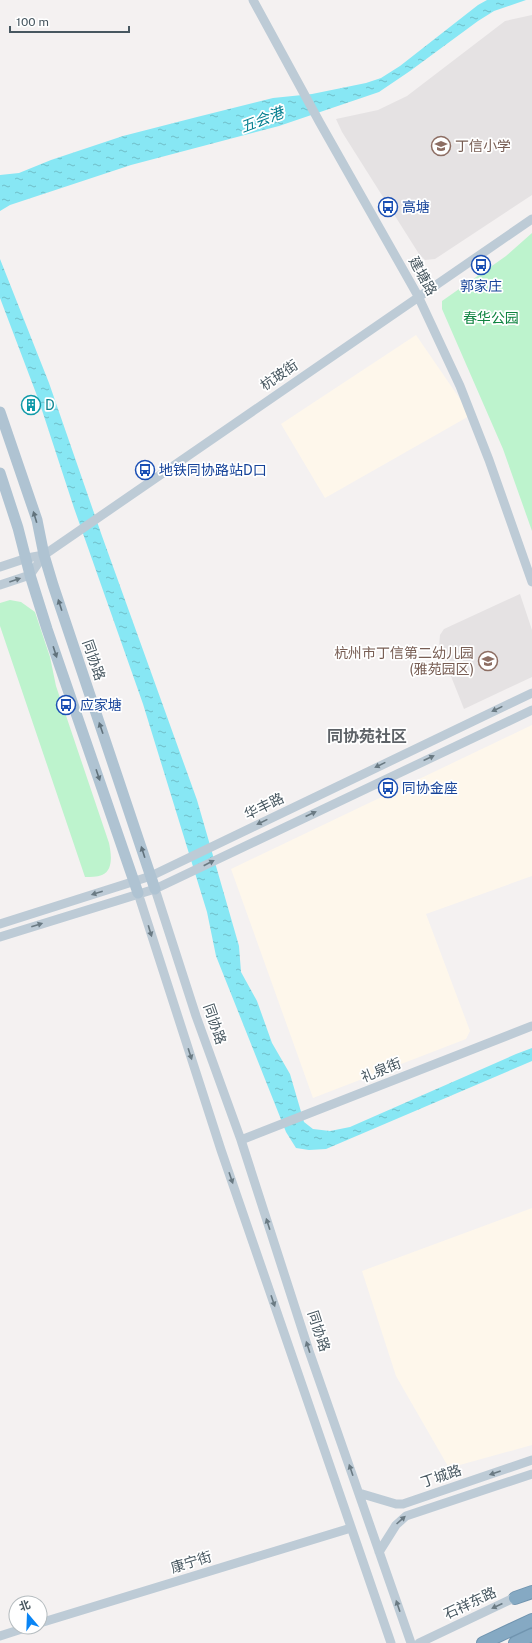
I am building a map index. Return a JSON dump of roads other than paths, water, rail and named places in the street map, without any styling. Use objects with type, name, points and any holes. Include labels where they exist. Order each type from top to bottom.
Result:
[{"type":"highway","points":[[514,1598],[532,1590]]},
{"type":"highway","points":[[483,1643],[532,1620]]},
{"type":"highway","points":[[515,1643],[532,1635]]},
{"type":"main road","name":"建塘路","points":[[253,0],[320,123],[418,296],[460,386],[489,460],[532,582]]},
{"type":"main road","name":"杭玻街","points":[[30,575],[44,555],[69,537],[532,219]]},
{"type":"main road","name":"同协路","points":[[0,412],[37,520],[44,555],[196,1016],[241,1140],[310,1352],[411,1643]]},
{"type":"main road","points":[[0,473],[30,575],[68,691],[74,704],[138,893],[219,1143],[390,1643]]},
{"type":"main road","name":"杭玻街","points":[[0,566],[26,558],[44,555]]},
{"type":"main road","points":[[0,585],[30,575]]},
{"type":"main road","name":"华丰路","points":[[0,924],[151,876],[532,693]]},
{"type":"main road","name":"华丰路","points":[[0,937],[155,888],[192,872],[226,854],[532,710]]},
{"type":"main road","name":"礼泉街","points":[[241,1140],[532,1026]]},
{"type":"main road","name":"丁城路","points":[[359,1493],[396,1504],[403,1504],[532,1460]]},
{"type":"main road","name":"丁城路","points":[[379,1552],[396,1525],[406,1516],[532,1474]]},
{"type":"main road","name":"康宁街","points":[[48,1621],[351,1528]]},
{"type":"main road","name":"石祥东路","points":[[419,1643],[514,1598]]},
{"type":"water","name":"五会港","points":[[487,0],[526,0],[494,11],[478,21],[379,92],[279,126],[131,165],[10,205],[0,211],[0,175],[19,173],[51,160],[123,136],[197,117],[273,98],[312,94],[366,83],[381,78],[400,66],[478,5]]},
{"type":"water","points":[[0,259],[49,383],[102,536],[197,800],[239,946],[241,972],[257,1001],[272,1043],[290,1074],[304,1122],[313,1129],[330,1131],[350,1127],[532,1048],[532,1061],[326,1149],[309,1150],[296,1148],[286,1132],[216,956],[207,912],[143,704],[74,508],[39,401],[0,298]]},
{"type":"place","name":"丁信小学","points":[[441,146]]},
{"type":"place","name":"高塘","points":[[388,207]]},
{"type":"place","name":"郭家庄","points":[[481,265]]},
{"type":"place","name":"D","points":[[31,405]]},
{"type":"place","name":"地铁同协路站D口","points":[[145,470]]},
{"type":"place","name":"杭州市丁信第二幼儿园 (雅苑园区)","points":[[488,661]]},
{"type":"place","name":"应家塘","points":[[66,705]]},
{"type":"place","name":"同协金座","points":[[388,788]]},
{"type":"district","name":"同协苑社区","points":[[367,736]]},
{"type":"park label","name":"春华公园","points":[[491,318]]}]
